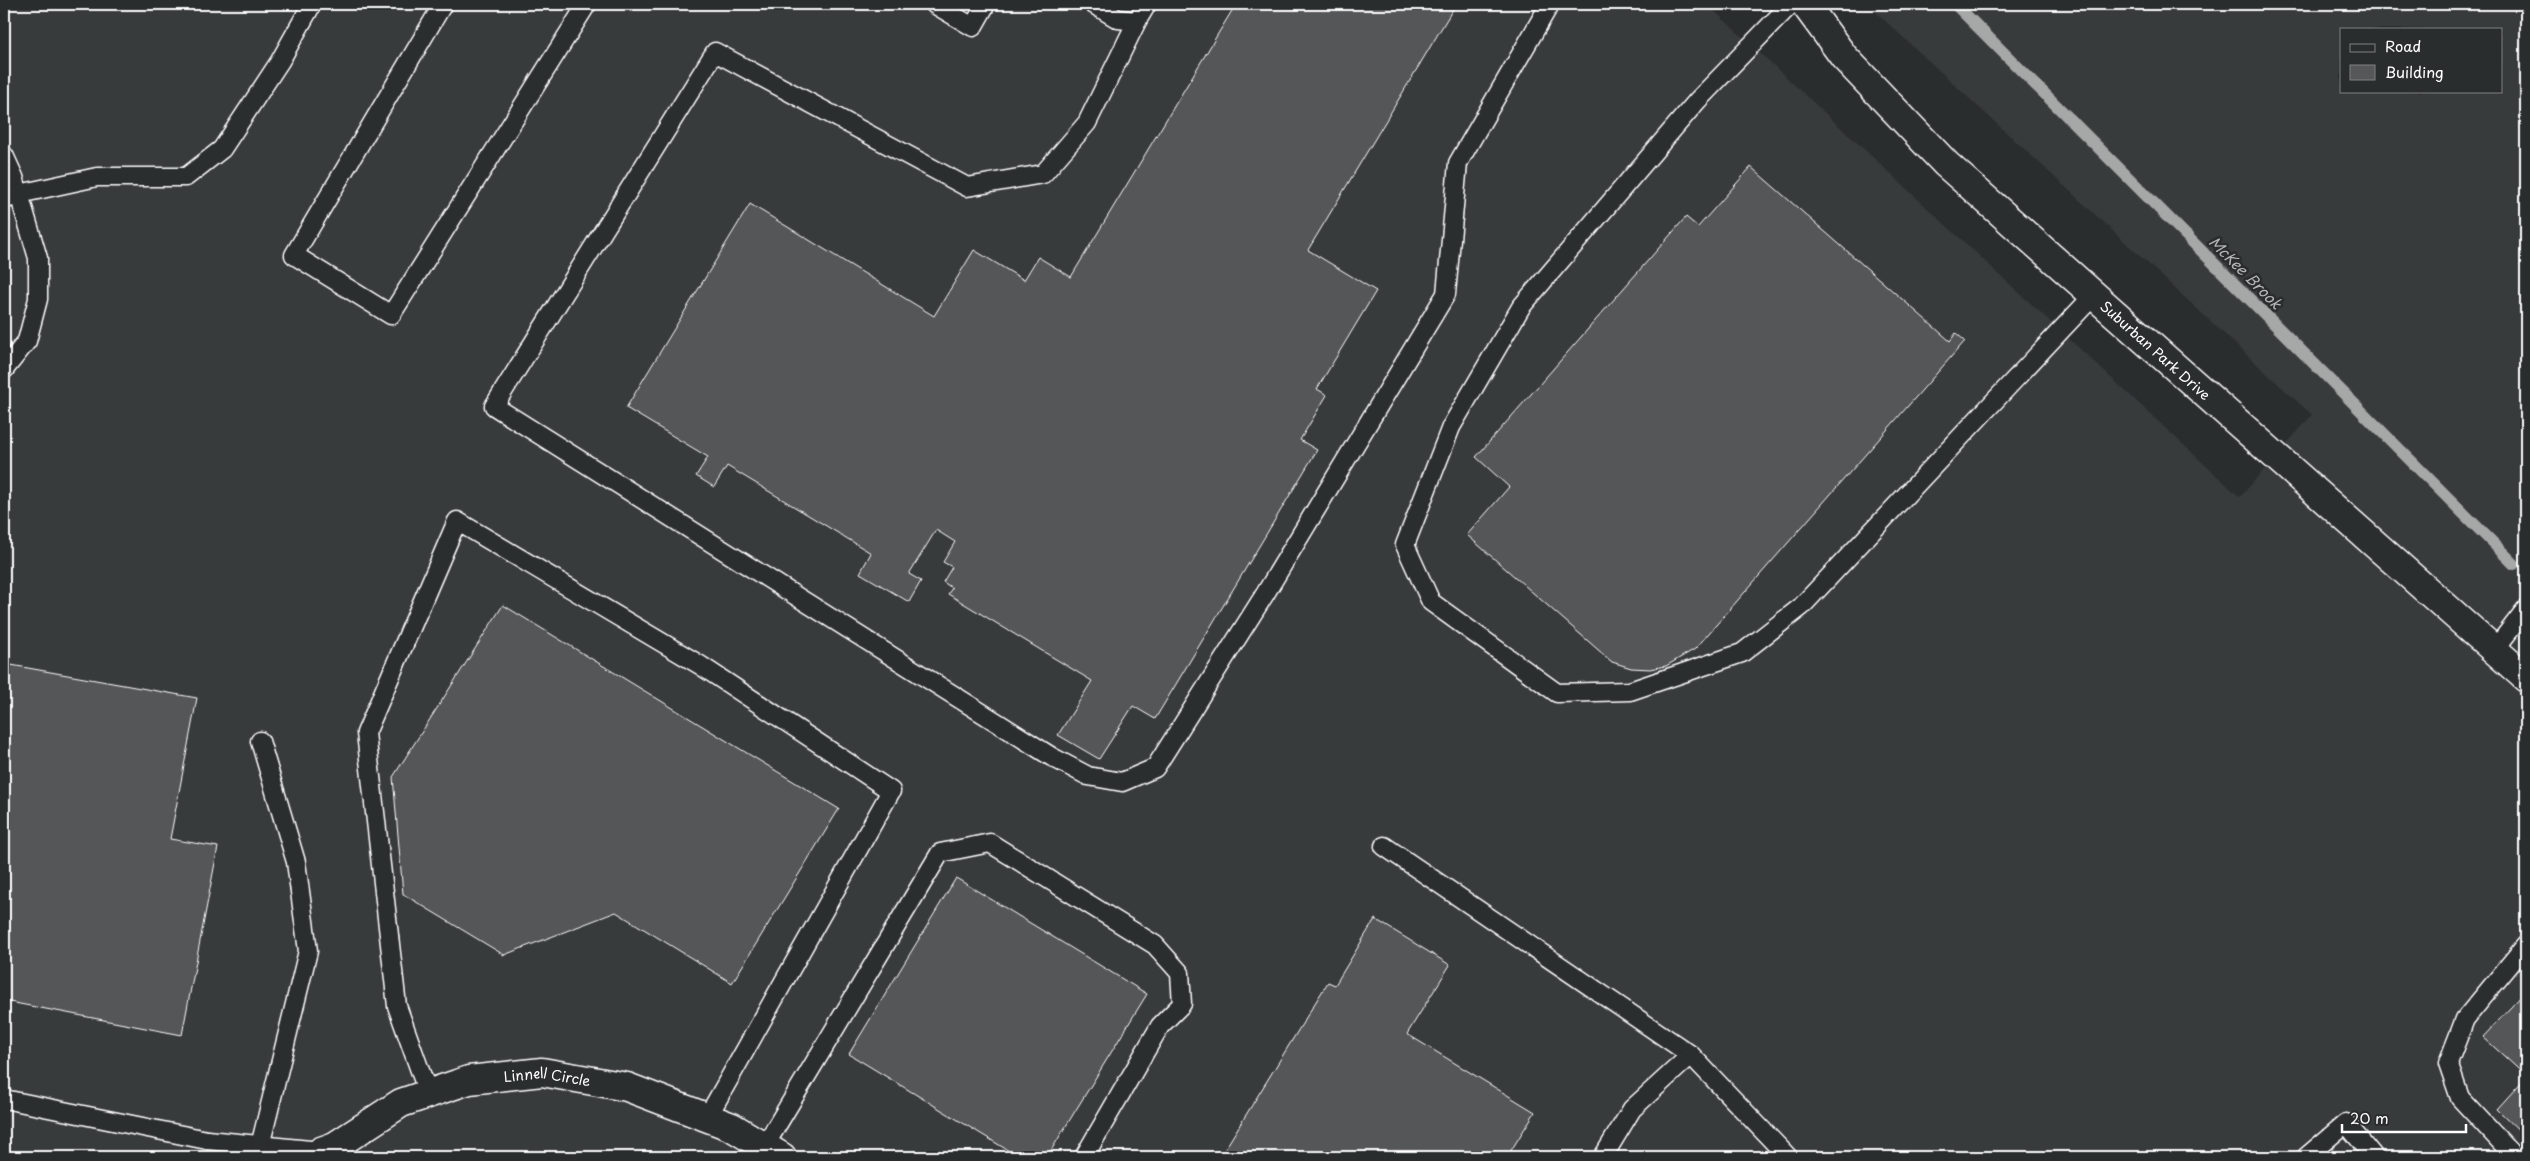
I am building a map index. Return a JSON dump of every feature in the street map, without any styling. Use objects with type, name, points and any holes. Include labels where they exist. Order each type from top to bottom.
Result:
[{"type":"street","name":"Suburban Park Drive","points":[[1805,4],[1844,57],[1946,164],[2496,649],[2526,678]]},
{"type":"street","name":"Linnell Circle","points":[[319,1154],[335,1146],[401,1102],[468,1080],[542,1072],[627,1087],[732,1127],[773,1152]]},
{"type":"lane","points":[[11,197],[97,177],[186,178],[222,149],[280,62],[312,4]]},
{"type":"lane","points":[[443,4],[294,255],[391,315],[587,4]]},
{"type":"lane","points":[[934,4],[973,27],[986,4]]},
{"type":"lane","points":[[1093,4],[1118,19],[1137,21]]},
{"type":"lane","points":[[1147,4],[1087,123],[1043,174],[966,187],[716,52],[494,406],[1052,757],[1088,776],[1122,782],[1155,768],[1265,594],[1446,294],[1458,163],[1550,4]]},
{"type":"lane","points":[[1791,4],[1697,101],[1520,307],[1451,427],[1405,545],[1431,602],[1557,693],[1630,690],[1742,653],[1801,607],[2094,295]]},
{"type":"lane","points":[[4,155],[14,177],[11,197],[38,258],[38,298],[27,340],[4,370]]},
{"type":"lane","points":[[428,1093],[397,1006],[366,733],[458,521],[700,664],[891,791],[707,1118]]},
{"type":"lane","points":[[2496,649],[2526,609]]},
{"type":"lane","points":[[260,741],[296,862],[308,951],[260,1146]]},
{"type":"lane","points":[[773,1152],[940,853],[990,843],[1155,945],[1180,973],[1182,1004],[1160,1026],[1084,1157]]},
{"type":"lane","points":[[1384,846],[1691,1055],[1788,1157]]},
{"type":"lane","points":[[2515,1157],[2460,1098],[2448,1064],[2465,1019],[2526,945]]},
{"type":"lane","points":[[1603,1157],[1632,1109],[1691,1055]]},
{"type":"lane","points":[[4,1099],[207,1140],[319,1154]]},
{"type":"lane","points":[[2306,1157],[2346,1123],[2374,1157]]},
{"type":"shaded area","points":[[4,4],[1707,4],[2240,497],[2312,415],[1867,4],[2526,4],[2526,1157],[4,1157]]},
{"type":"building","points":[[1236,4],[1456,4],[1308,250],[1376,291],[1317,389],[1327,395],[1300,440],[1317,450],[1155,719],[1133,706],[1099,759],[1058,735],[1092,681],[948,594],[952,588],[943,582],[952,567],[943,562],[955,542],[936,530],[909,574],[921,581],[909,602],[860,573],[871,553],[727,466],[714,487],[696,476],[708,457],[626,408],[750,204],[934,316],[974,250],[1024,280],[1038,257],[1071,277]]},
{"type":"building","points":[[1751,167],[1950,341],[1956,333],[1965,341],[1695,649],[1666,666],[1650,669],[1631,668],[1612,662],[1467,535],[1509,487],[1476,457],[1686,217],[1698,227]]},
{"type":"building","points":[[503,605],[839,809],[732,983],[616,912],[504,955],[403,894],[393,777]]},
{"type":"building","points":[[11,665],[197,698],[170,839],[218,847],[182,1035],[4,1001],[4,704]]},
{"type":"building","points":[[956,878],[1147,994],[1047,1157],[1019,1157],[849,1054]]},
{"type":"building","points":[[1375,919],[1450,965],[1407,1034],[1535,1112],[1507,1157],[1220,1157],[1328,982],[1335,985]]},
{"type":"building","points":[[2526,991],[2526,1076],[2483,1037]]},
{"type":"building","points":[[2526,1077],[2526,1137],[2497,1109]]},
{"type":"waterway","name":"McKee Brook","points":[[1955,4],[2514,564]]}]
